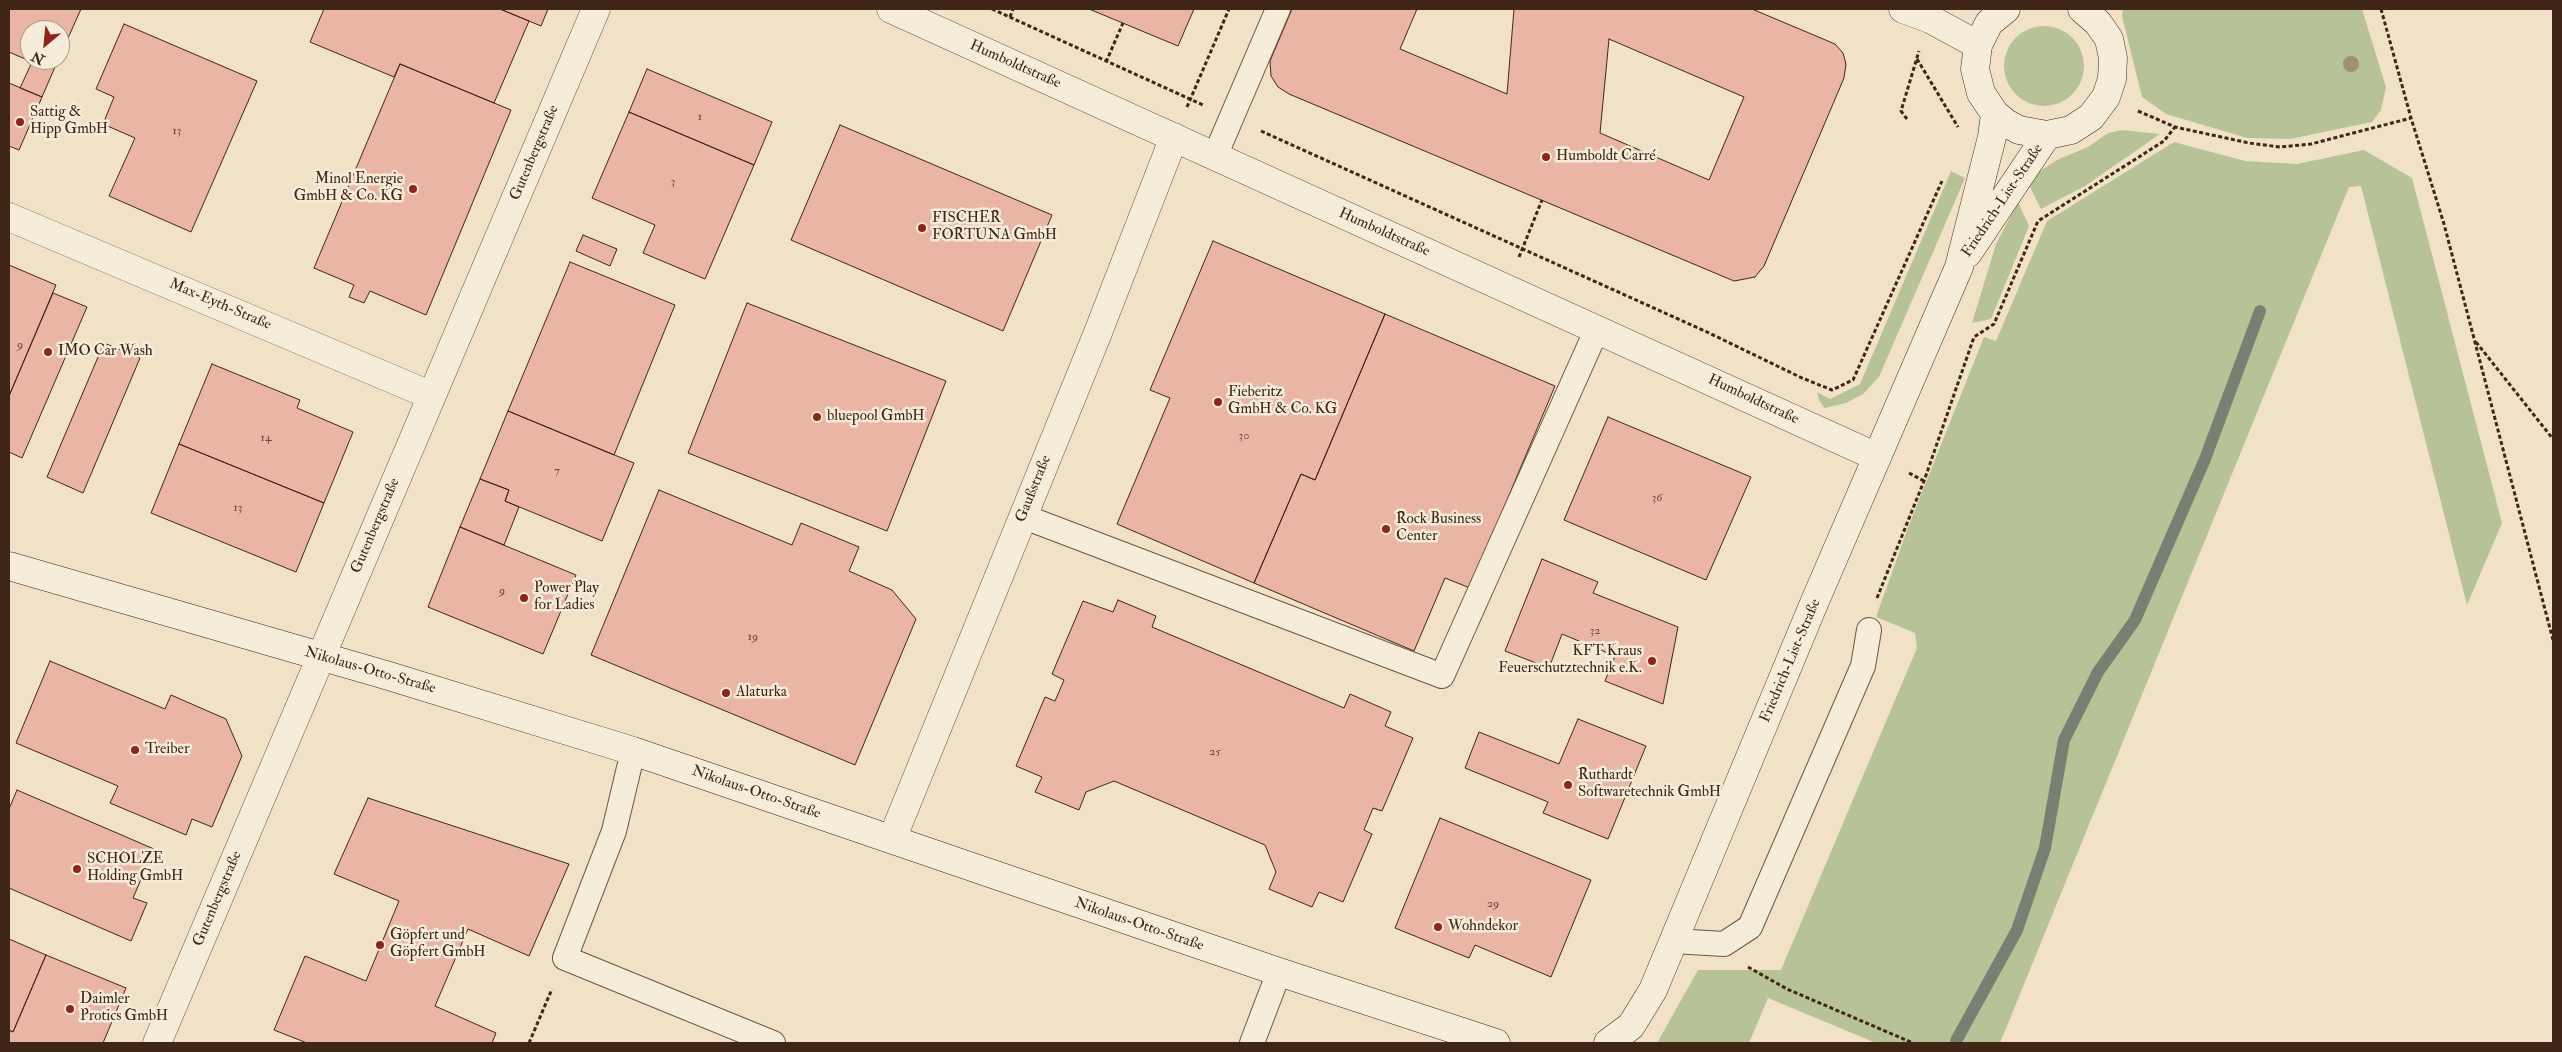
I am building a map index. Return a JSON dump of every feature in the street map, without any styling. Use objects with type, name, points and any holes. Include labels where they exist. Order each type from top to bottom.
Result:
[{"type":"street","name":"Gutenbergstraße","points":[[157,1043],[430,395],[596,9]]},
{"type":"street","name":"Humboldtstraße","points":[[891,9],[1877,457]]},
{"type":"street","points":[[1903,9],[1930,19],[1978,45]]},
{"type":"street","name":"Friedrich-List-Straße","points":[[2006,9],[1989,23],[1978,45],[1975,69],[1981,93],[1995,114],[2019,130],[2047,135],[2070,130],[2091,117],[2106,97],[2112,79],[2113,58],[2108,39],[2095,13]]},
{"type":"street","name":"Friedrich-List-Straße","points":[[1608,1043],[1631,1026],[1640,1014],[1673,941],[1959,267],[1992,137],[1995,114]]},
{"type":"street","name":"Friedrich-List-Straße","points":[[1959,267],[2047,135]]},
{"type":"street","name":"Gaußstraße","points":[[892,840],[1097,335],[1174,137]]},
{"type":"street","name":"Max-Eyth-Straße","points":[[9,218],[430,395]]},
{"type":"street","name":"Nikolaus-Otto-Straße","points":[[9,566],[321,656],[633,751],[1279,972],[1496,1043]]},
{"type":"lane","points":[[1215,156],[1278,9]]},
{"type":"lane","points":[[1022,516],[1442,676],[1596,329]]},
{"type":"lane","points":[[1673,941],[1724,944],[1750,928],[1862,666],[1869,630]]},
{"type":"lane","points":[[633,751],[614,831],[565,958],[774,1043]]},
{"type":"lane","points":[[1252,1043],[1279,972]]},
{"type":"path","points":[[992,9],[1832,390],[1853,380],[1943,179]]},
{"type":"path","points":[[1010,17],[1013,9]]},
{"type":"path","points":[[1174,137],[1229,9]]},
{"type":"path","points":[[2381,9],[2411,118],[2444,224],[2553,640]]},
{"type":"path","points":[[1907,119],[1901,111],[1930,19]]},
{"type":"path","points":[[1106,62],[1123,23]]},
{"type":"path","points":[[1917,59],[1959,130]]},
{"type":"path","points":[[2106,97],[2175,127],[2249,143],[2280,147],[2311,144],[2411,118]]},
{"type":"path","points":[[1876,600],[1924,481],[1974,337],[1994,324],[2038,221],[2164,141],[2175,127]]},
{"type":"path","points":[[1507,289],[1542,200]]},
{"type":"path","points":[[2474,339],[2553,439]]},
{"type":"path","points":[[1724,944],[1739,962],[1787,989],[1913,1043]]},
{"type":"path","points":[[529,1043],[565,958]]},
{"type":"green space","points":[[2123,9],[2362,9],[2386,87],[2381,110],[2372,122],[2290,139],[2247,138],[2166,114],[2142,97],[2122,16]]},
{"type":"green space","points":[[2044,26],[2059,29],[2072,38],[2081,51],[2084,66],[2081,81],[2072,94],[2059,103],[2044,106],[2029,103],[2016,94],[2007,81],[2004,66],[2007,51],[2016,38],[2029,29]]},
{"type":"green space","points":[[2122,130],[2160,134],[2085,186],[2041,209],[2029,185],[2038,172],[2059,159],[2088,147],[2108,133]]},
{"type":"green space","points":[[2174,142],[2245,161],[2297,164],[2364,150],[2412,178],[2502,523],[2467,605],[2361,186],[2349,187],[2000,1043],[1876,1043],[1768,998],[1749,1043],[1657,1043],[1698,970],[1781,970],[1917,648],[1915,633],[1876,617],[1909,525],[1984,337],[1996,341],[2047,221]]},
{"type":"green space","points":[[1951,171],[1965,178],[1879,377],[1863,394],[1846,403],[1824,408],[1817,392],[1830,399],[1860,384]]},
{"type":"green space","points":[[2018,202],[2029,226],[1991,319],[1972,323],[1996,244]]},
{"type":"building","points":[[9,9],[81,9],[70,34],[70,20],[20,20],[20,57],[9,52]]},
{"type":"building","points":[[324,9],[500,9],[529,21],[494,103],[400,64],[394,77],[310,42]]},
{"type":"building","points":[[500,9],[548,9],[541,26]]},
{"type":"building","points":[[1089,9],[1194,9],[1178,46]]},
{"type":"building","name":"Humboldt Carré","points":[[1292,9],[1417,9],[1400,49],[1507,94],[1514,9],[1752,9],[1835,44],[1843,53],[1846,64],[1844,78],[1764,266],[1755,277],[1734,281],[1289,94],[1278,87],[1271,76],[1270,61]],"holes":[[[1609,39],[1744,97],[1709,180],[1600,133]]]},
{"type":"building","points":[[124,24],[257,81],[191,232],[109,196],[135,138],[103,124],[114,97],[96,89]]},
{"type":"building","name":"Minol Energie GmbH & Co. KG","points":[[400,64],[511,110],[426,315],[370,291],[364,303],[349,297],[354,285],[314,268]]},
{"type":"building","points":[[647,69],[772,122],[754,165],[629,112]]},
{"type":"building","points":[[28,70],[54,70],[42,97],[20,88]]},
{"type":"building","name":"Sattig & Hipp GmbH","points":[[9,83],[42,97],[19,150],[9,146]]},
{"type":"building","points":[[629,112],[754,165],[705,279],[643,253],[655,225],[592,198]]},
{"type":"building","name":"FISCHER FORTUNA GmbH","points":[[840,125],[1052,215],[1003,331],[791,240]]},
{"type":"building","points":[[583,235],[617,249],[610,266],[576,251]]},
{"type":"building","points":[[1213,241],[1385,314],[1315,480],[1301,474],[1254,583],[1117,524],[1170,398],[1150,390]]},
{"type":"building","points":[[570,262],[675,305],[614,455],[508,411]]},
{"type":"building","points":[[9,265],[56,285],[9,396]]},
{"type":"building","name":"IMO Car Wash","points":[[53,293],[87,307],[22,458],[9,452],[9,396]]},
{"type":"building","name":"bluepool GmbH","points":[[747,303],[946,381],[887,531],[688,453]]},
{"type":"building","name":"Rock Business Center","points":[[1385,314],[1555,386],[1470,588],[1445,578],[1414,651],[1254,583],[1301,474],[1315,480]]},
{"type":"building","points":[[104,343],[140,358],[83,493],[47,477]]},
{"type":"building","points":[[212,364],[300,400],[297,408],[353,432],[324,503],[179,444]]},
{"type":"building","points":[[508,411],[634,463],[602,541],[505,501],[509,490],[480,479]]},
{"type":"building","points":[[1608,417],[1751,477],[1706,580],[1564,520]]},
{"type":"building","points":[[179,444],[324,503],[296,572],[151,513]]},
{"type":"building","points":[[480,479],[509,490],[505,501],[519,507],[504,545],[460,527]]},
{"type":"building","points":[[659,490],[792,545],[801,523],[859,547],[849,571],[892,590],[916,619],[855,765],[591,655]]},
{"type":"building","points":[[460,527],[576,575],[543,654],[428,607]]},
{"type":"building","points":[[1542,559],[1598,582],[1593,593],[1678,627],[1663,704],[1605,681],[1615,656],[1562,634],[1549,668],[1505,651]]},
{"type":"building","points":[[1118,600],[1156,616],[1152,627],[1344,708],[1350,694],[1391,712],[1385,726],[1413,738],[1382,811],[1373,808],[1364,830],[1372,834],[1343,902],[1319,892],[1312,907],[1269,889],[1276,872],[1265,845],[1114,781],[1086,792],[1079,810],[1035,792],[1042,777],[1016,766],[1045,697],[1055,701],[1064,680],[1052,674],[1083,601],[1113,612]]},
{"type":"building","name":"Treiber","points":[[50,661],[165,709],[171,695],[226,719],[242,756],[212,827],[192,819],[186,835],[110,803],[118,786],[16,743]]},
{"type":"building","name":"Ruthardt Softwaretechnik GmbH","points":[[1578,719],[1646,746],[1608,839],[1543,813],[1548,802],[1465,768],[1479,732],[1559,764]]},
{"type":"building","name":"SCHOLZE Holding GmbH","points":[[17,790],[154,849],[133,898],[147,903],[131,941],[9,888],[9,809]]},
{"type":"building","points":[[368,798],[569,864],[529,956],[468,929],[435,1006],[496,1033],[492,1043],[307,1043],[274,1030],[305,956],[366,981],[399,901],[334,874]]},
{"type":"building","points":[[1440,818],[1591,880],[1551,977],[1475,945],[1469,958],[1395,928]]},
{"type":"building","points":[[9,939],[46,955],[13,1032],[9,1030]]},
{"type":"building","name":"Daimler Protics GmbH","points":[[46,955],[126,988],[103,1043],[9,1043],[9,1030],[13,1032]]},
{"type":"waterway","points":[[1956,1041],[2017,930],[2045,848],[2064,740],[2098,672],[2135,620],[2205,459],[2260,311]]},
{"type":"place","name":"Sattig & Hipp GmbH","points":[[20,122]]},
{"type":"place","name":"Humboldt Carré","points":[[1546,157]]},
{"type":"place","name":"Minol Energie GmbH & Co. KG","points":[[413,189]]},
{"type":"place","name":"FISCHER FORTUNA GmbH","points":[[922,228]]},
{"type":"place","name":"IMO Car Wash","points":[[48,352]]},
{"type":"place","name":"Fieberitz GmbH & Co. KG","points":[[1218,402]]},
{"type":"place","name":"bluepool GmbH","points":[[817,417]]},
{"type":"place","name":"Rock Business Center","points":[[1386,529]]},
{"type":"place","name":"Power Play for Ladies","points":[[524,598]]},
{"type":"place","name":"KFT Kraus Feuerschutztechnik e.K.","points":[[1652,661]]},
{"type":"place","name":"Alaturka","points":[[726,693]]},
{"type":"place","name":"Treiber","points":[[135,750]]},
{"type":"place","name":"Ruthardt Softwaretechnik GmbH","points":[[1568,785]]},
{"type":"place","name":"SCHOLZE Holding GmbH","points":[[77,869]]},
{"type":"place","name":"Wohndekor","points":[[1438,927]]},
{"type":"place","name":"Göpfert und Göpfert GmbH","points":[[380,945]]},
{"type":"place","name":"Daimler Protics GmbH","points":[[70,1009]]}]
